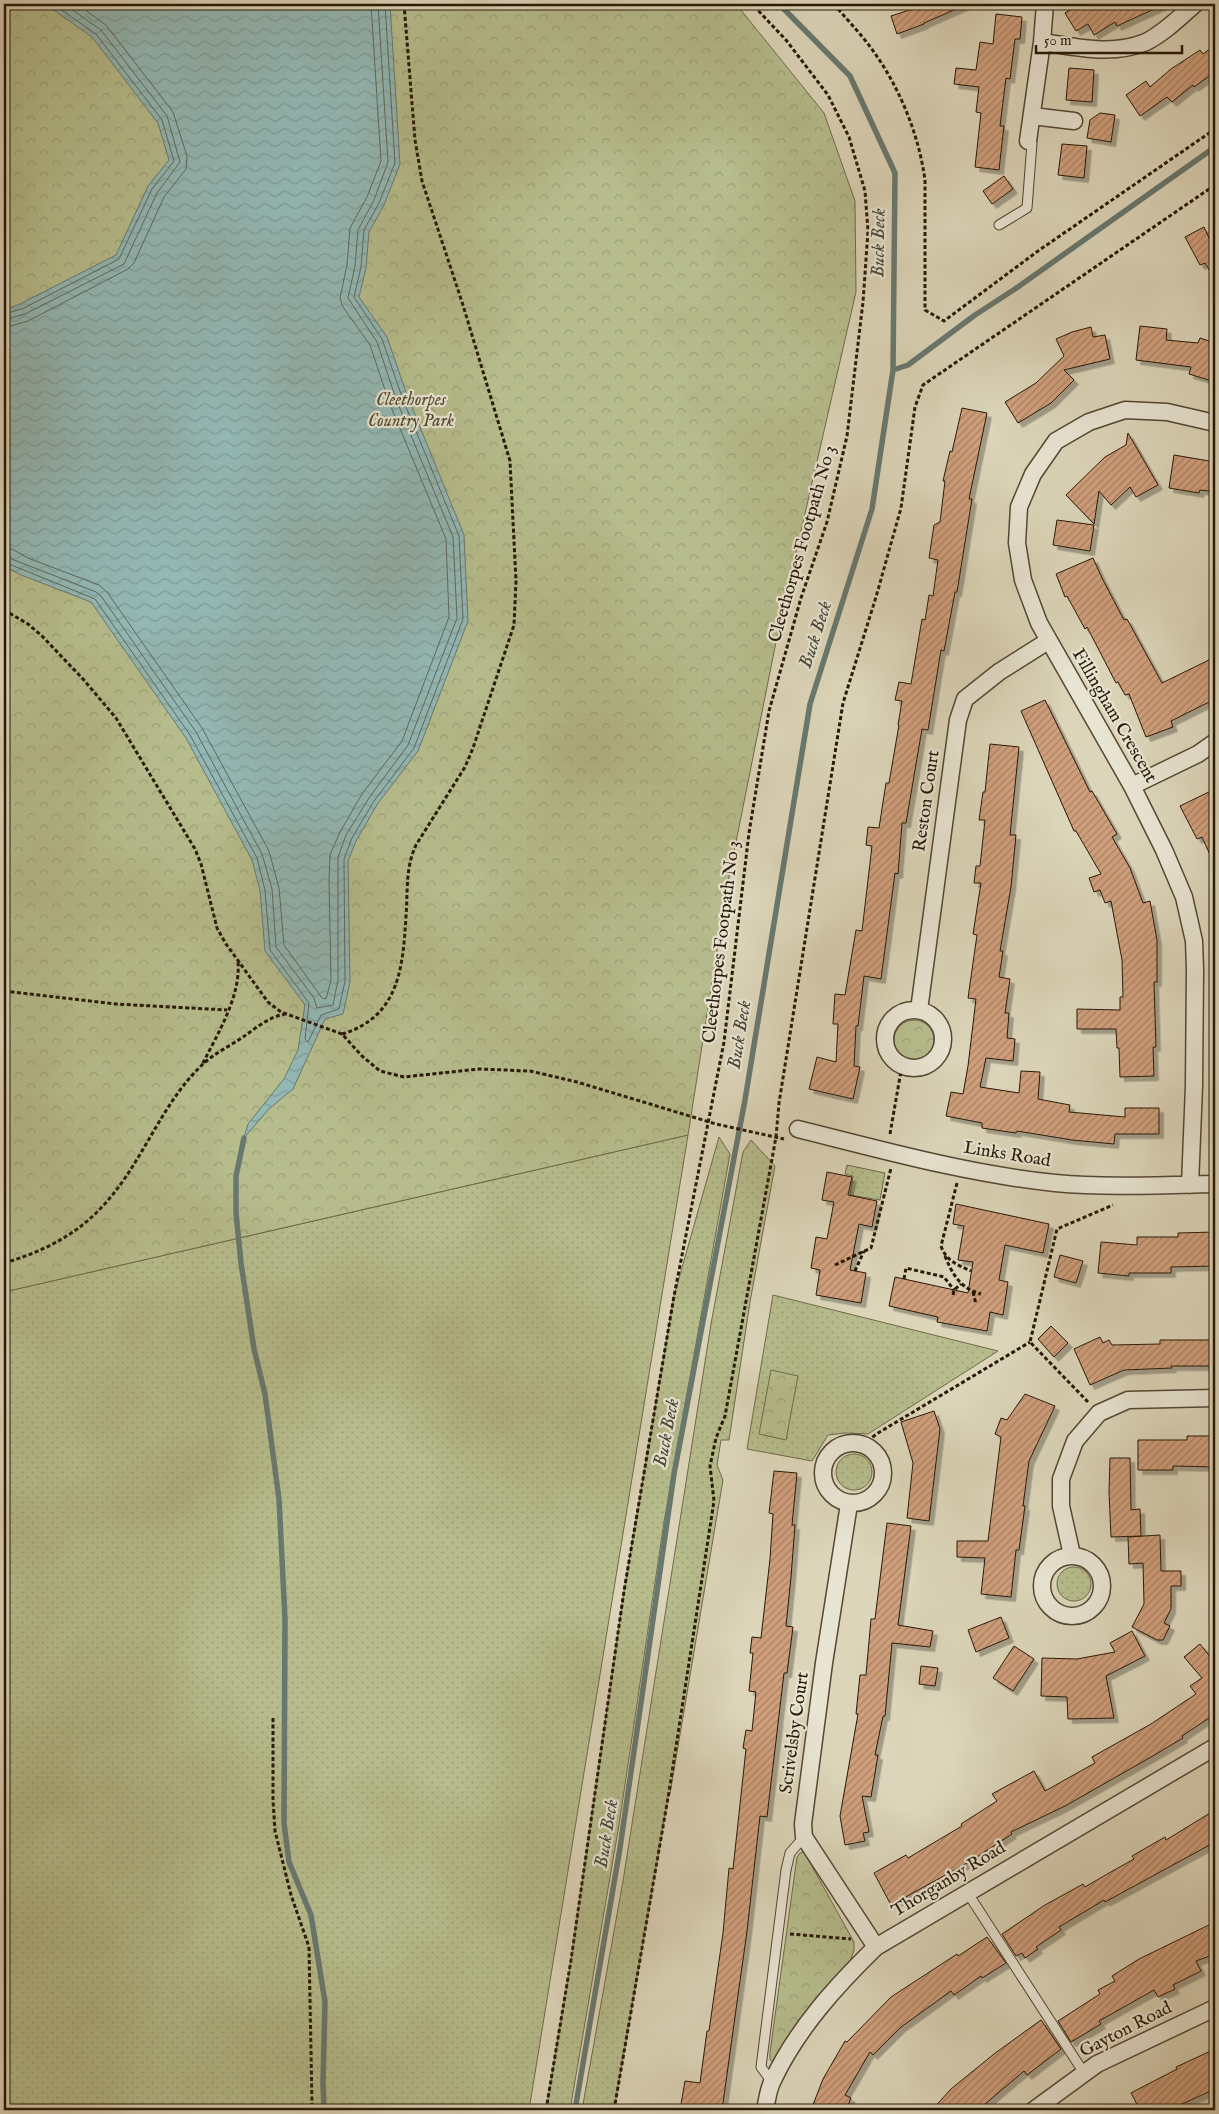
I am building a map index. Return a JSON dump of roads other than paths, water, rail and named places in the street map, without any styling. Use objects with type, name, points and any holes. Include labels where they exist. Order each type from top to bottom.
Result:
[{"type":"street","points":[[1028,141],[1042,42],[1045,4]]},
{"type":"street","points":[[1042,42],[1094,50],[1120,50],[1146,41],[1170,26],[1195,4]]},
{"type":"street","points":[[1032,116],[1074,121]]},
{"type":"street","name":"Fillingham Crescent","points":[[1190,1185],[1194,1086],[1194,941],[1184,897],[1164,850],[1132,786],[1038,623],[1023,580],[1017,543],[1019,507],[1033,474],[1056,441],[1089,422],[1125,410],[1174,413],[1215,422]]},
{"type":"street","name":"Reston Court","points":[[919,1010],[958,720],[965,699],[999,672],[1048,641]]},
{"type":"street","points":[[1132,786],[1198,754],[1215,742]]},
{"type":"street","points":[[907,1010],[919,1010],[931,1014],[939,1023],[943,1035],[942,1047],[936,1058],[926,1066],[914,1068],[902,1065],[892,1058],[886,1048],[885,1036],[889,1024],[896,1015],[907,1010]]},
{"type":"street","name":"Links Road","points":[[798,1129],[961,1168],[1056,1183],[1124,1185],[1215,1184]]},
{"type":"street","points":[[1072,1555],[1061,1506],[1061,1479],[1075,1441],[1099,1413],[1128,1400],[1215,1398]]},
{"type":"street","points":[[842,1444],[862,1445],[873,1449],[882,1462],[884,1478],[878,1492],[865,1502],[849,1504],[834,1498],[824,1485],[822,1468],[828,1453],[842,1444]]},
{"type":"street","name":"Scrivelsby Court","points":[[804,1837],[803,1824],[824,1663],[849,1504]]},
{"type":"street","name":"Thorganby Road","points":[[765,2110],[772,2082],[806,2026],[874,1942],[968,1892],[1215,1747]]},
{"type":"street","points":[[804,1837],[874,1942]]},
{"type":"street","name":"Gayton Road","points":[[1034,2110],[1097,2064],[1215,2008]]},
{"type":"lane","points":[[999,225],[1027,208],[1032,143],[1028,141]]},
{"type":"lane","points":[[772,2082],[761,2066],[778,1933],[790,1853],[804,1837]]},
{"type":"lane","points":[[968,1892],[1084,2073]]},
{"type":"water","points":[[45,4],[390,4],[400,164],[384,205],[369,232],[366,268],[359,297],[387,337],[407,395],[464,535],[468,621],[418,751],[378,803],[356,841],[348,861],[350,982],[343,1014],[325,1019],[293,1089],[269,1109],[244,1138],[248,1124],[284,1079],[298,1050],[305,1005],[265,951],[260,890],[252,860],[186,738],[91,602],[21,575],[4,566],[4,310],[20,304],[116,255],[148,186],[169,160],[158,123],[92,37]]},
{"type":"waterway","name":"Buck Beck","points":[[575,2110],[620,1848],[674,1474],[745,1100],[810,704],[872,509],[893,370],[895,173],[850,76],[779,4]]},
{"type":"waterway","points":[[893,370],[908,365],[975,315],[1015,289],[1215,147]]},
{"type":"waterway","points":[[244,1138],[236,1176],[236,1213],[241,1263],[254,1349],[265,1394],[279,1499],[285,1619],[284,1823],[289,1862],[311,1915],[325,2002],[324,2110]]},
{"type":"park label","name":"Cleethorpes Country Park","points":[[411,410]]}]
